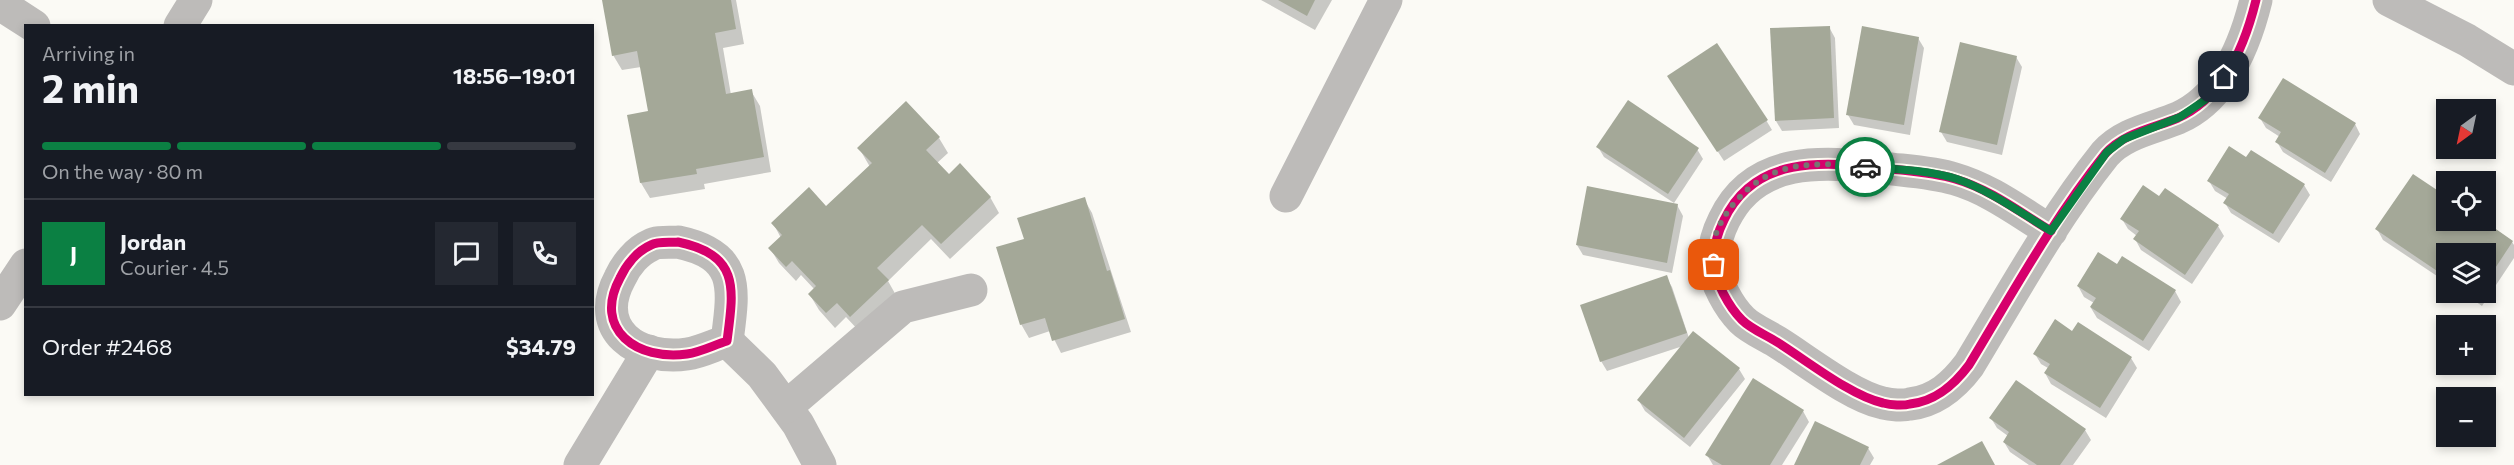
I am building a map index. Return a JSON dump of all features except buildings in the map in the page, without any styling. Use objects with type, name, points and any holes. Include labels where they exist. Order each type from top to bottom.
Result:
[{"type":"street","points":[[181,24],[196,0]]},
{"type":"street","points":[[1286,196],[1386,0]]},
{"type":"street","points":[[2051,231],[1990,194],[1956,179],[1921,172],[1840,164],[1801,165],[1768,174],[1746,190],[1730,208],[1715,237],[1714,265],[1724,294],[1743,320],[1858,393],[1883,403],[1910,405],[1935,396],[1954,384],[1969,365],[2051,231],[2107,152],[2124,139],[2180,117],[2205,100],[2224,77],[2237,52],[2256,0]]},
{"type":"street","points":[[2389,0],[2467,40],[2514,69]]},
{"type":"street","points":[[0,4],[31,24]]},
{"type":"street","points":[[678,242],[700,247],[714,254],[727,272],[731,298],[727,340],[689,354],[670,355],[649,351],[626,341],[616,328],[611,311],[612,292],[633,257],[652,244],[678,242]]},
{"type":"street","points":[[0,304],[24,268]]},
{"type":"street","points":[[786,407],[903,307],[971,290]]},
{"type":"street","points":[[727,340],[762,375],[786,407],[820,465]]},
{"type":"street","points":[[579,465],[649,351]]},
{"type":"cycle path","points":[[2051,231],[2040,224],[2017,209],[1993,195],[1955,179],[1928,173],[1837,164],[1793,167],[1772,173],[1753,184],[1737,199],[1719,231],[1714,264],[1717,279],[1724,294],[1742,320],[1829,377],[1870,399],[1893,405],[1919,402],[1936,396],[1951,385],[1969,365],[2050,231],[2068,204],[2105,154],[2130,136],[2178,118],[2194,109],[2220,84],[2246,35],[2256,0]]},
{"type":"cycle path","points":[[678,242],[698,248],[713,256],[723,265],[731,290],[731,305],[727,341],[687,354],[669,355],[637,347],[625,338],[616,327],[612,313],[613,296],[625,268],[641,251],[657,243],[678,242]]},
{"type":"way so far","points":[[1714,265],[1715,237],[1730,208],[1746,190],[1768,174],[1801,165],[1840,164],[1865,167]]},
{"type":"route","points":[[1865,167],[1921,172],[1956,179],[1990,194],[2051,231],[2107,152],[2124,139],[2180,117],[2205,100],[2224,77]]}]
